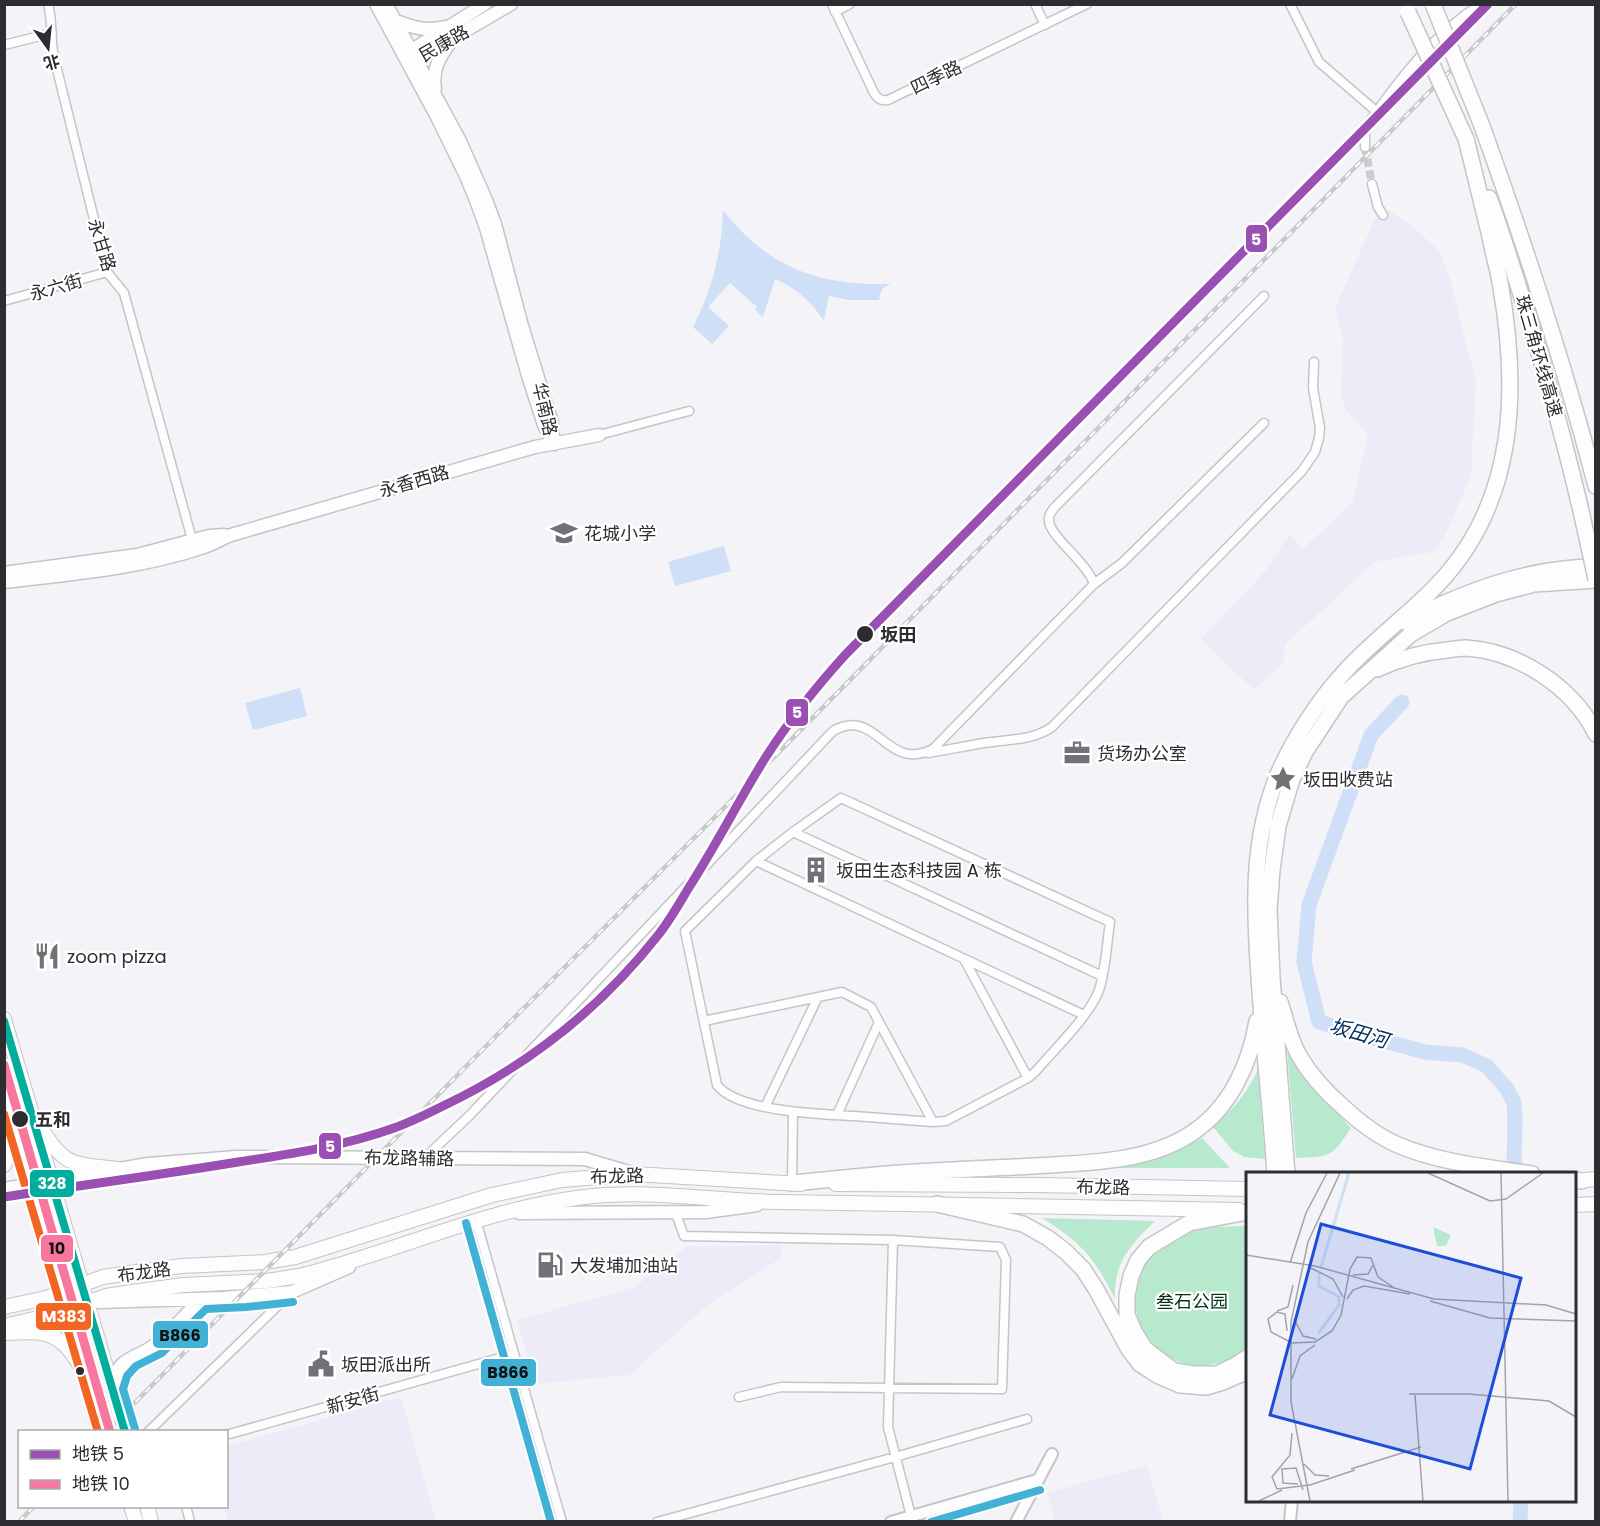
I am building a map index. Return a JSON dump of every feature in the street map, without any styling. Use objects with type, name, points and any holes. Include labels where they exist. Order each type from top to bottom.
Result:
[{"type":"highway","name":"珠三角环线高速","points":[[1433,4],[1482,126],[1518,227],[1576,412],[1596,486]]},
{"type":"highway","points":[[1287,1172],[1280,1151],[1260,1003],[1255,921],[1256,872],[1262,822],[1279,771],[1317,706],[1340,676],[1439,584],[1479,528],[1492,500],[1507,436],[1510,404],[1509,362],[1500,281],[1466,139],[1406,8]]},
{"type":"highway","name":"珠三角环线高速","points":[[1466,139],[1503,237],[1550,388],[1596,579]]},
{"type":"highway","points":[[1389,630],[1444,603],[1496,583],[1529,574],[1570,567],[1596,567]]},
{"type":"highway","points":[[1275,1172],[1280,1151],[1269,910],[1278,826],[1292,779],[1305,753],[1341,697],[1411,634],[1447,613],[1496,594],[1534,585],[1596,579]]},
{"type":"highway","points":[[1363,676],[1390,663],[1422,652],[1466,648],[1508,656],[1546,677],[1572,700],[1589,720],[1596,734]]},
{"type":"highway","points":[[1272,977],[1299,1056],[1316,1080],[1355,1118],[1396,1144],[1419,1153],[1475,1165],[1525,1172]]},
{"type":"highway","points":[[792,1183],[897,1173],[1090,1163],[1124,1158],[1175,1143],[1193,1133],[1208,1120],[1225,1101],[1237,1082],[1247,1062],[1260,1003]]},
{"type":"highway","points":[[937,1204],[1023,1224],[1048,1238],[1083,1269],[1096,1288],[1128,1348],[1140,1364],[1158,1375],[1180,1385],[1206,1387],[1246,1372]]},
{"type":"highway","points":[[1246,1211],[1190,1223],[1149,1247],[1138,1260],[1131,1276],[1127,1295],[1127,1315],[1145,1350],[1174,1371],[1217,1374],[1246,1358]]},
{"type":"main road","name":"华南路","points":[[376,4],[436,96],[475,172],[495,224],[519,317],[552,423],[554,444]]},
{"type":"main road","name":"华南路","points":[[386,4],[477,202],[535,397],[544,425],[554,444]]},
{"type":"main road","name":"民康路","points":[[410,57],[484,4]]},
{"type":"main road","name":"民康路","points":[[410,57],[453,39],[511,4]]},
{"type":"main road","points":[[394,20],[422,29],[452,25]]},
{"type":"main road","points":[[436,96],[435,70],[442,53],[453,39]]},
{"type":"main road","name":"永香西路","points":[[4,582],[135,565],[194,545],[535,447],[599,435]]},
{"type":"main road","name":"永香西路","points":[[4,573],[194,545]]},
{"type":"main road","points":[[4,1019],[125,1430]]},
{"type":"main road","points":[[4,1075],[109,1430]]},
{"type":"main road","points":[[32,1113],[54,1149],[67,1160],[84,1165],[118,1169]]},
{"type":"main road","points":[[4,1165],[12,1148],[17,1117]]},
{"type":"main road","name":"布龙路辅路","points":[[4,1189],[118,1169],[177,1161],[236,1157],[585,1159],[634,1174]]},
{"type":"main road","name":"布龙路","points":[[4,1307],[46,1298],[103,1278],[155,1269],[208,1264],[258,1263],[295,1257],[492,1195],[562,1180],[634,1174],[792,1183],[1246,1189]]},
{"type":"main road","name":"布龙路","points":[[4,1326],[51,1315],[106,1296],[157,1288],[283,1279],[315,1272],[497,1213],[561,1200],[633,1193],[782,1202],[1088,1206],[1246,1211]]},
{"type":"main road","points":[[497,1213],[706,1212],[782,1202]]},
{"type":"main road","points":[[1576,1205],[1596,1204]]},
{"type":"main road","points":[[87,1303],[245,1297],[292,1292],[377,1252]]},
{"type":"main road","points":[[112,1389],[121,1366],[130,1358],[155,1345],[201,1299]]},
{"type":"main road","points":[[4,1333],[37,1332],[56,1338],[67,1347],[97,1392]]},
{"type":"street","name":"永甘路","points":[[48,4],[54,57],[107,272],[124,294],[194,545]]},
{"type":"street","points":[[834,8],[850,4]]},
{"type":"street","points":[[1035,4],[1045,25]]},
{"type":"street","name":"四季路","points":[[834,8],[874,93],[880,99],[888,100],[1088,4]]},
{"type":"street","points":[[1290,4],[1319,62],[1377,112]]},
{"type":"street","points":[[1365,147],[1365,132],[1377,112],[1417,61],[1437,39],[1481,4]]},
{"type":"street","points":[[4,45],[52,33]]},
{"type":"street","points":[[1372,184],[1378,207],[1383,215]]},
{"type":"street","name":"永六街","points":[[4,301],[107,272]]},
{"type":"street","points":[[1094,584],[1092,576],[1052,531],[1048,523],[1049,515],[1264,297]]},
{"type":"street","points":[[429,1159],[433,1150],[470,1115],[833,731],[851,725],[861,726],[896,750],[909,755],[1034,737],[1052,727],[1302,471],[1315,452],[1319,438],[1320,428],[1313,388],[1314,362]]},
{"type":"street","points":[[599,435],[688,411]]},
{"type":"street","points":[[922,754],[933,749],[942,741],[1094,584],[1122,563],[1264,423]]},
{"type":"street","points":[[842,798],[1110,922],[1102,976],[1096,995],[1084,1015],[1028,1078],[946,1122],[793,1112],[765,1107],[722,1092],[717,1085],[685,931],[756,861],[793,832],[842,798]]},
{"type":"street","points":[[793,832],[1102,976]]},
{"type":"street","points":[[756,861],[1084,1015]]},
{"type":"street","points":[[964,959],[1028,1078]]},
{"type":"street","points":[[704,1021],[842,992],[871,1007],[933,1122]]},
{"type":"street","points":[[765,1107],[818,997]]},
{"type":"street","points":[[837,1115],[879,1022]]},
{"type":"street","points":[[792,1183],[793,1112]]},
{"type":"street","points":[[675,1211],[684,1236],[892,1240],[1000,1247],[1006,1260],[1002,1389],[781,1387],[740,1397]]},
{"type":"street","points":[[476,1220],[562,1521]]},
{"type":"street","points":[[892,1240],[888,1427],[911,1516]]},
{"type":"street","points":[[149,1430],[292,1292]]},
{"type":"street","name":"新安街","points":[[228,1434],[514,1354]]},
{"type":"street","points":[[160,1419],[164,1430]]},
{"type":"street","points":[[657,1521],[896,1457],[1027,1419]]},
{"type":"street","points":[[1016,1521],[1052,1454]]},
{"type":"street","points":[[891,1521],[1037,1480]]},
{"type":"street","points":[[1290,1521],[1292,1502]]},
{"type":"shaded area","points":[[1389,211],[1412,225],[1439,251],[1451,281],[1476,380],[1471,476],[1443,540],[1433,552],[1374,562],[1285,645],[1284,662],[1254,690],[1201,639],[1266,570],[1290,533],[1302,550],[1353,501],[1368,435],[1346,410],[1341,396],[1343,338],[1335,308],[1375,219]]},
{"type":"shaded area","points":[[782,1245],[781,1258],[709,1304],[629,1375],[535,1384],[517,1320],[635,1287],[687,1246]]},
{"type":"shaded area","points":[[401,1397],[436,1521],[228,1521],[224,1508],[228,1508],[228,1446]]},
{"type":"shaded area","points":[[1147,1465],[1163,1521],[1055,1521],[1047,1493]]},
{"type":"green space","points":[[1287,1049],[1309,1081],[1351,1128],[1339,1145],[1329,1154],[1296,1158]]},
{"type":"green space","points":[[1258,1069],[1265,1159],[1244,1157],[1233,1151],[1213,1127],[1239,1101]]},
{"type":"green space","points":[[1202,1138],[1230,1168],[1107,1168],[1155,1157]]},
{"type":"green space","points":[[1042,1218],[1155,1221],[1125,1255],[1117,1275],[1115,1299],[1086,1252],[1067,1235]]},
{"type":"green space","name":"叁石公园","points":[[1246,1226],[1246,1347],[1233,1357],[1216,1364],[1190,1365],[1176,1361],[1161,1351],[1145,1333],[1136,1312],[1137,1288],[1145,1265],[1166,1245],[1193,1231],[1213,1227]]},
{"type":"water","points":[[723,210],[758,246],[797,270],[841,281],[891,284],[883,288],[879,296],[880,300],[849,300],[829,296],[824,321],[802,296],[775,279],[763,317],[755,310],[757,307],[730,283],[708,307],[729,326],[712,344],[693,327],[706,299],[715,270],[721,241]]},
{"type":"water","points":[[724,546],[731,571],[675,586],[668,562]]},
{"type":"water","points":[[300,688],[307,716],[253,730],[245,703]]},
{"type":"waterway","name":"坂田河","points":[[1402,702],[1371,735],[1309,905],[1304,962],[1319,1022],[1425,1052],[1462,1055],[1487,1066],[1507,1089],[1514,1103],[1514,1166]]},
{"type":"waterway","name":"坂田河","points":[[1520,1522],[1521,1502]]},
{"type":"tunnel","points":[[1365,147],[1372,184]]},
{"type":"railway","points":[[108,1430],[1516,4]]},
{"type":"railway","points":[[19,1522],[32,1508]]},
{"type":"metro line","name":"5","points":[[4,1197],[277,1156],[336,1145],[375,1134],[413,1121],[474,1090],[504,1073],[561,1033],[613,986],[663,929],[773,746],[803,705],[846,654],[1488,4]]},
{"type":"metro line","name":"10","points":[[4,1065],[109,1430]]},
{"type":"transit line","name":"328","points":[[4,1021],[124,1430]]},
{"type":"transit line","name":"M383","points":[[4,1114],[97,1430]]},
{"type":"transit line","name":"B866","points":[[466,1223],[551,1522]]},
{"type":"transit line","name":"B866","points":[[135,1429],[123,1389],[127,1376],[136,1366],[162,1353],[206,1309],[293,1302]]},
{"type":"transit line","name":"B866","points":[[931,1522],[1040,1490]]},
{"type":"place","name":"花城小学","points":[[564,533]]},
{"type":"place","name":"坂田","points":[[865,634]]},
{"type":"place","name":"货场办公室","points":[[1077,753]]},
{"type":"place","name":"坂田收费站","points":[[1283,779]]},
{"type":"place","name":"坂田生态科技园 A 栋","points":[[816,870]]},
{"type":"place","name":"zoom pizza","points":[[47,956]]},
{"type":"place","name":"五和","points":[[20,1119]]},
{"type":"place","name":"大发埔加油站","points":[[550,1265]]},
{"type":"place","name":"坂田派出所","points":[[321,1364]]}]
